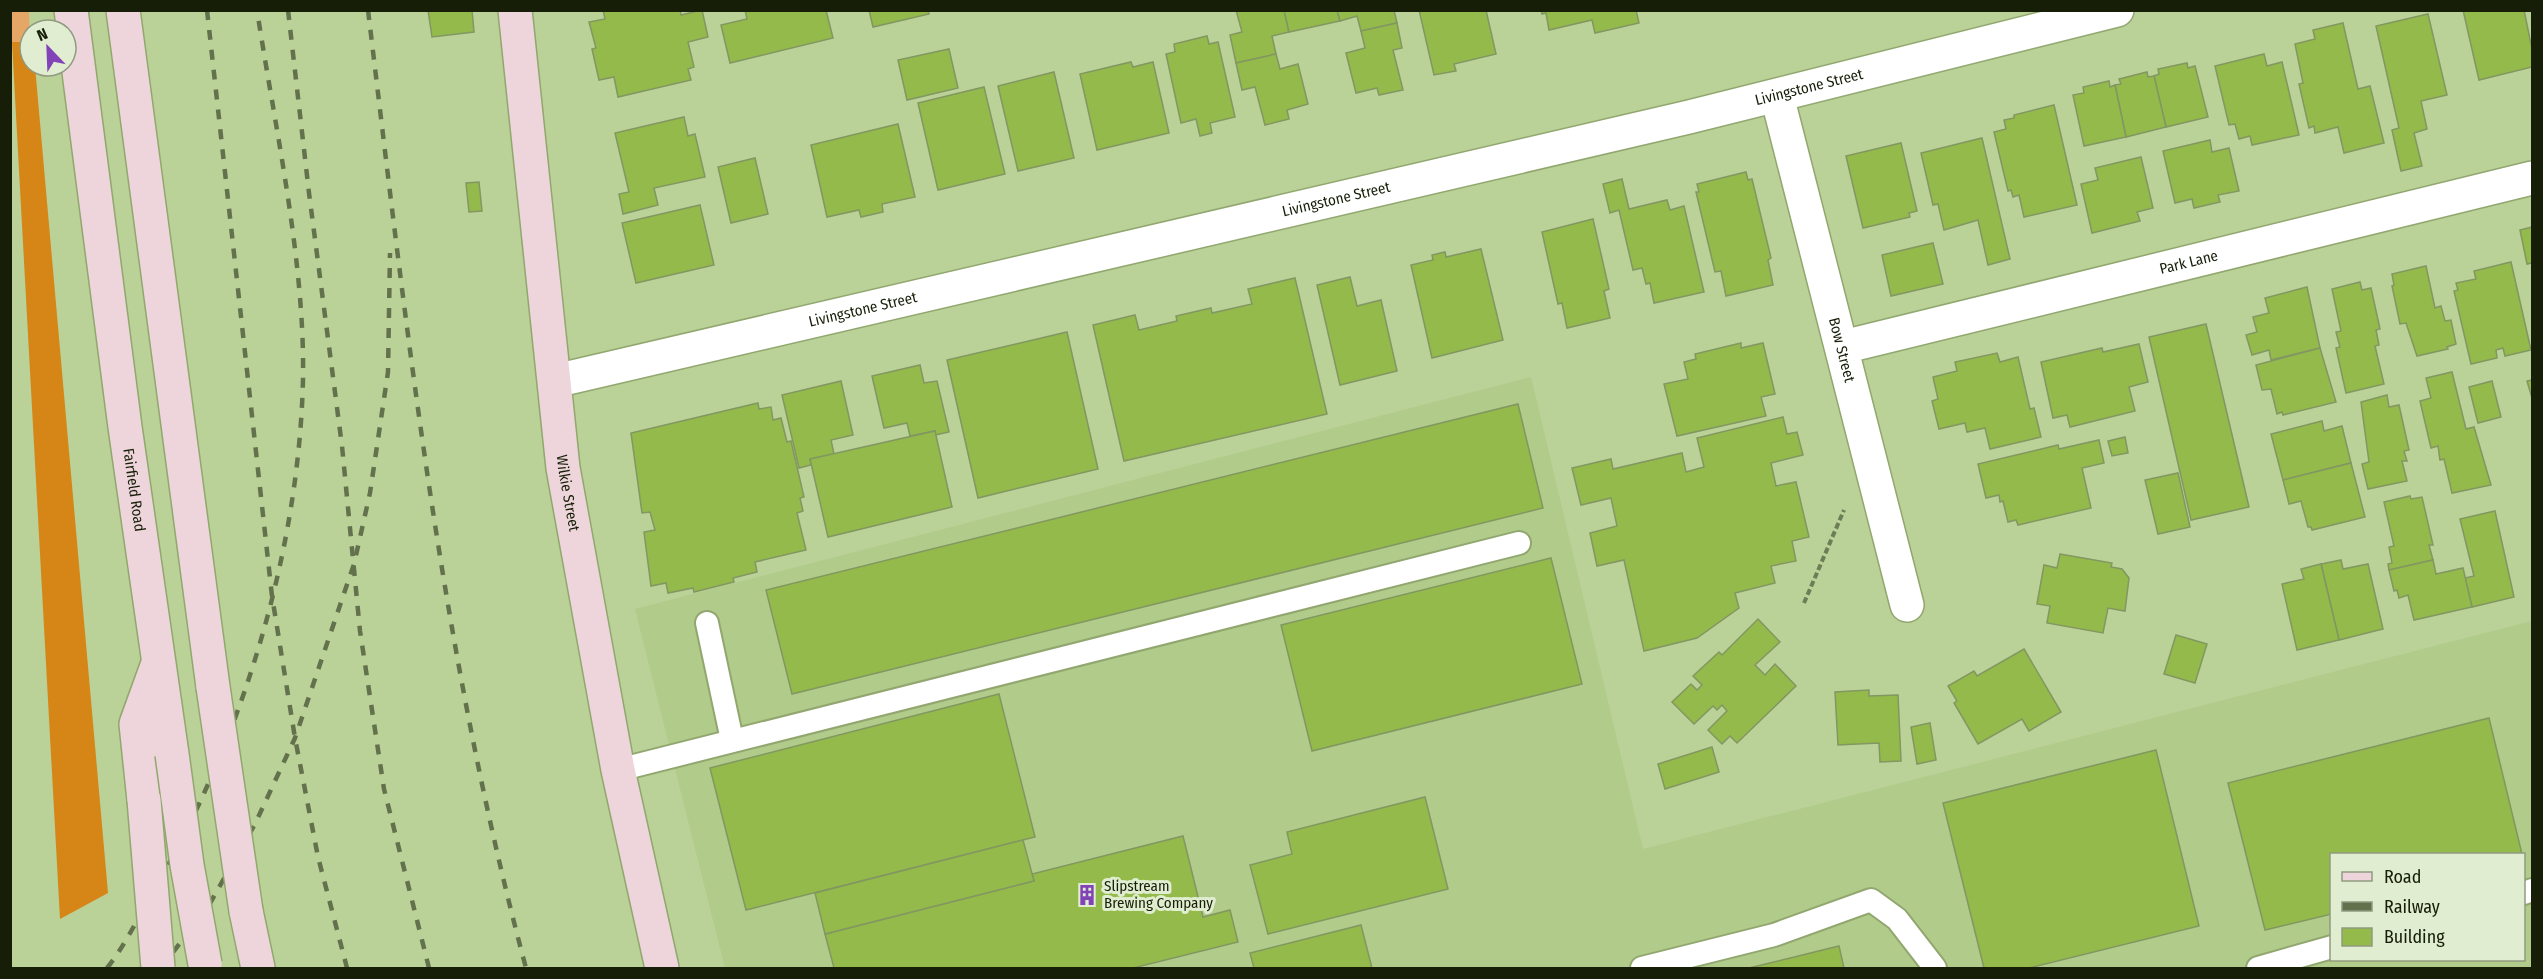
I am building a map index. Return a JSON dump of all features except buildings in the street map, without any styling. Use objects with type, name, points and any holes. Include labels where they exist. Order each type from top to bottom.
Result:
[{"type":"main road","name":"Fairfield Road","points":[[71,10],[158,665],[187,865],[206,966]]},
{"type":"main road","points":[[123,10],[213,687],[246,911],[258,969]]},
{"type":"main road","name":"Wilkie Street","points":[[515,10],[563,468],[618,770],[662,969]]},
{"type":"main road","points":[[158,665],[136,724],[158,969]]},
{"type":"street","name":"Livingstone Street","points":[[555,381],[1777,96],[2117,10]]},
{"type":"street","name":"Bow Street","points":[[1777,96],[1843,347],[1906,605]]},
{"type":"street","name":"Park Lane","points":[[1843,347],[2532,178]]},
{"type":"lane","points":[[618,770],[1518,543]]},
{"type":"lane","points":[[707,623],[732,740]]},
{"type":"lane","points":[[1642,969],[1774,935],[1871,900],[1897,920],[1935,969]]},
{"type":"lane","points":[[2258,969],[2330,947]]},
{"type":"path","points":[[1804,603],[1845,507]]},
{"type":"shaded area","points":[[11,11],[29,11],[29,18],[18,18],[18,42],[11,42]]},
{"type":"shaded area","points":[[12,42],[18,42],[18,78],[36,78],[108,893],[60,919]]},
{"type":"shaded area","points":[[1531,377],[1643,849],[2532,621],[2532,968],[725,968],[635,609]]},
{"type":"railway","points":[[207,10],[272,596],[295,738],[318,857],[347,968]]},
{"type":"railway","points":[[107,968],[130,933],[183,837],[212,776],[259,647],[277,580],[290,513],[299,446],[303,379],[299,288],[288,194],[257,10]]},
{"type":"railway","points":[[288,10],[342,446],[360,631],[384,789],[429,968]]},
{"type":"railway","points":[[368,10],[413,372],[449,613],[471,732],[526,968]]},
{"type":"railway","points":[[161,968],[209,905],[255,824],[295,738],[354,564],[370,493],[388,372],[390,253]]},
{"type":"place","name":"Slipstream Brewing Company","points":[[1087,895]]}]
